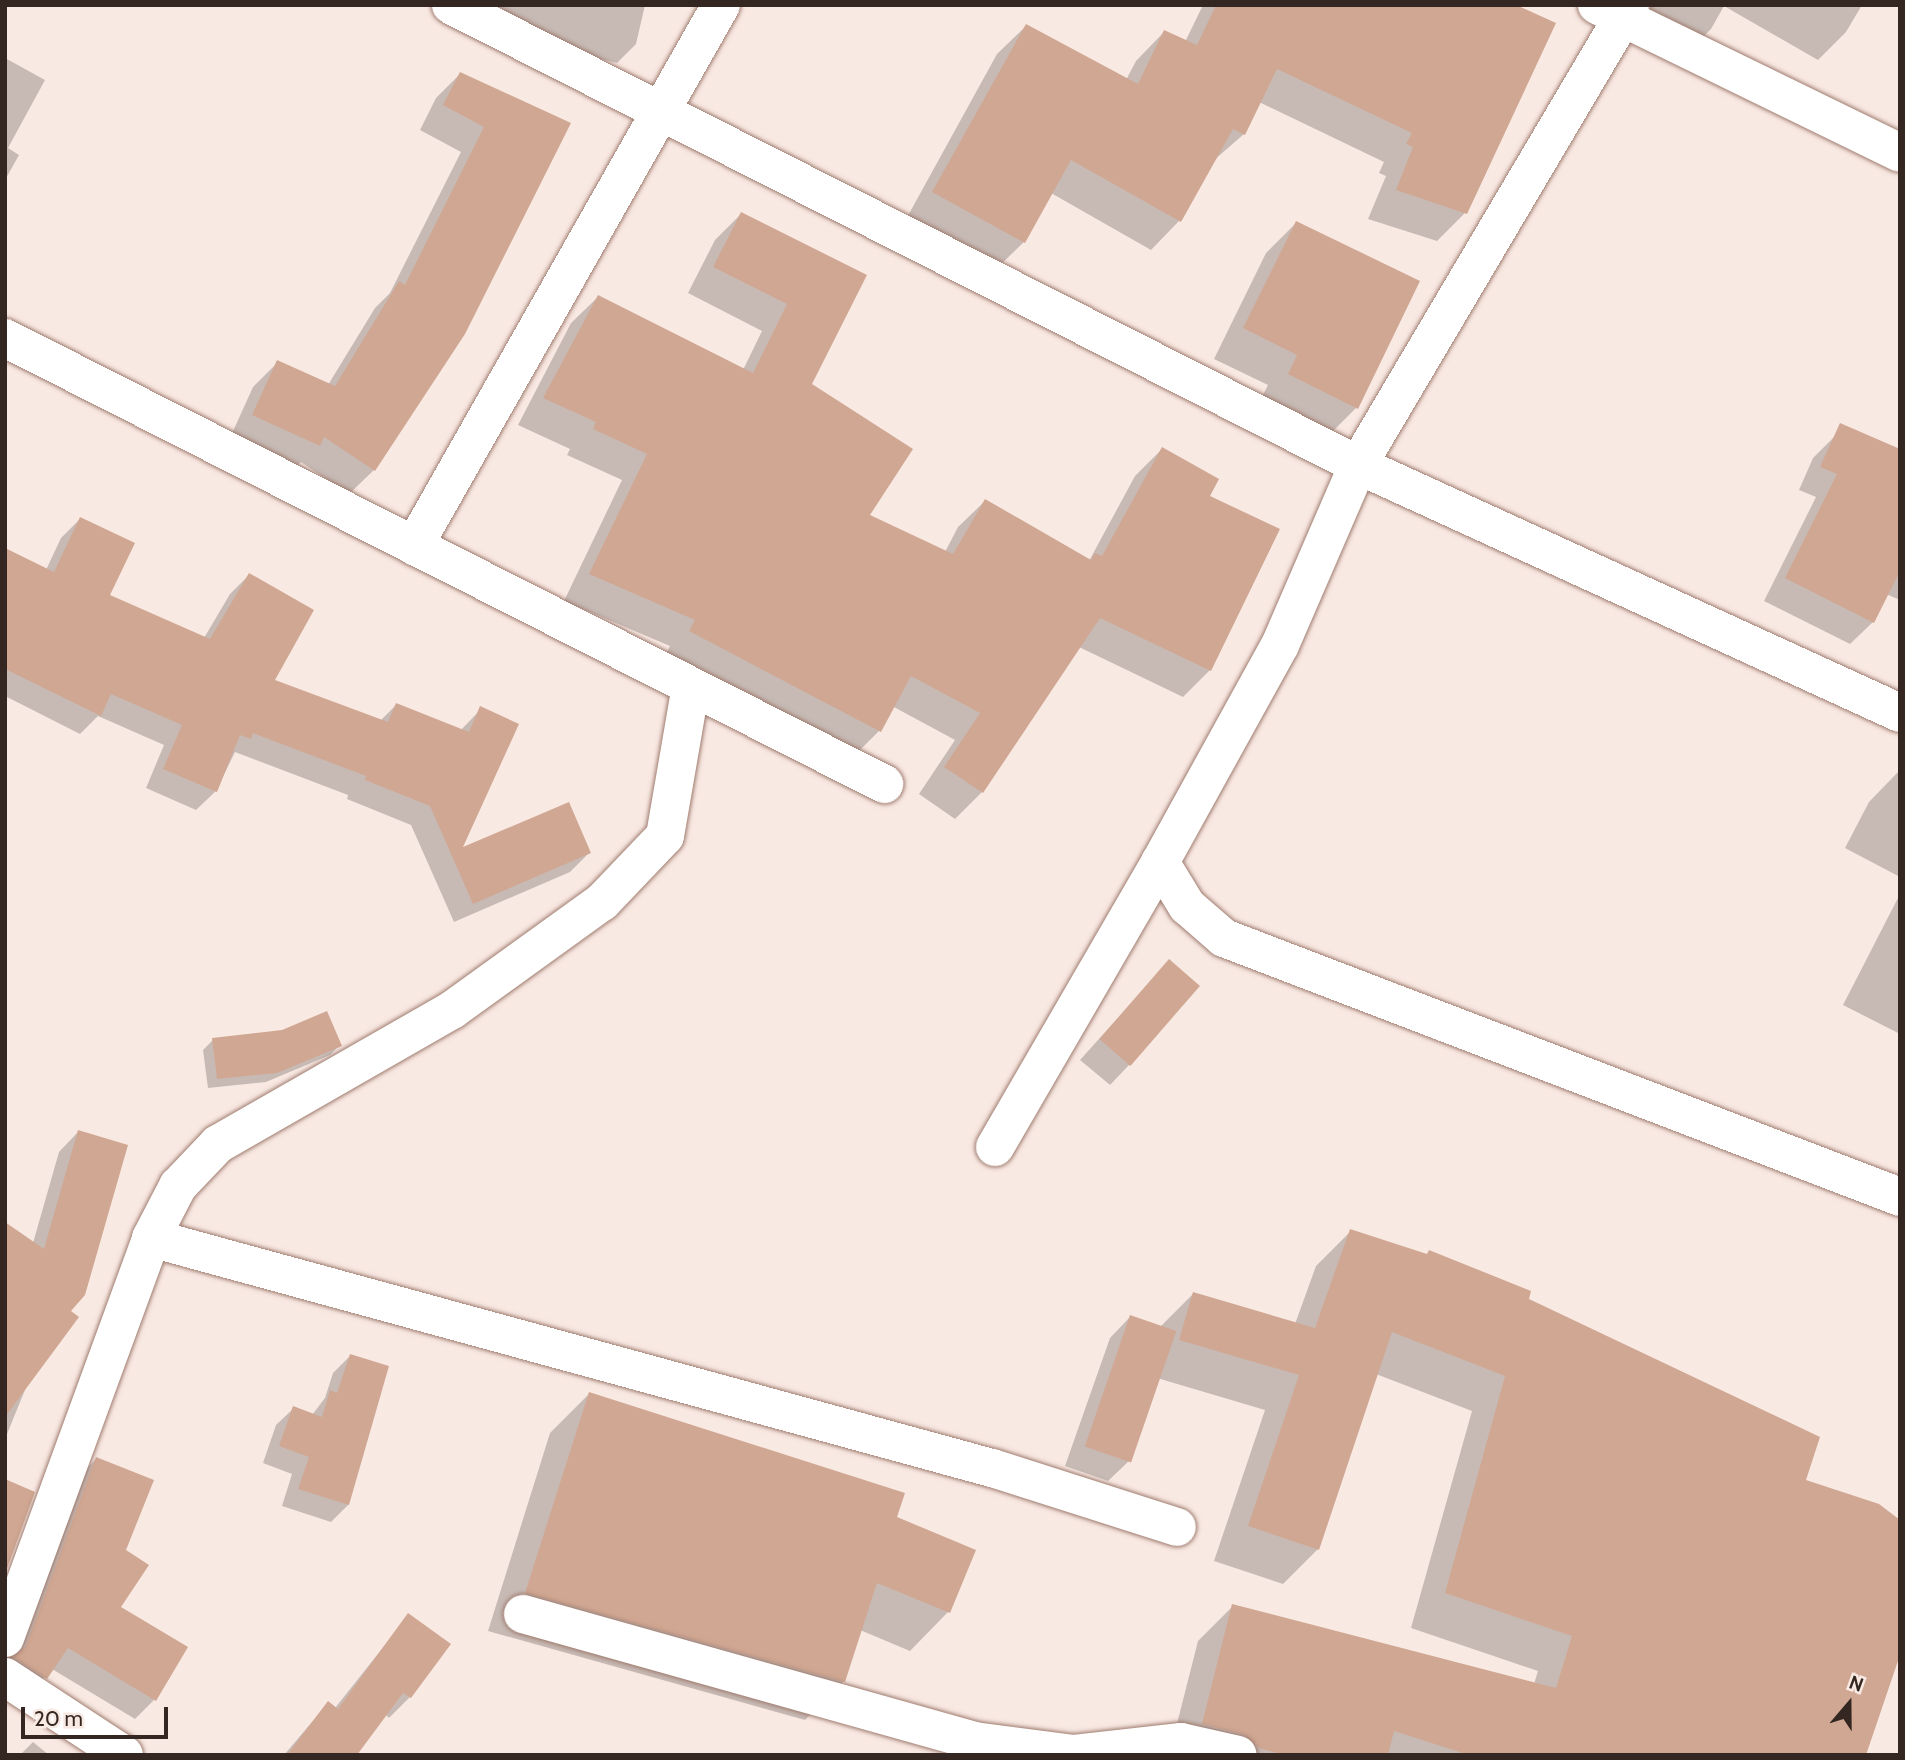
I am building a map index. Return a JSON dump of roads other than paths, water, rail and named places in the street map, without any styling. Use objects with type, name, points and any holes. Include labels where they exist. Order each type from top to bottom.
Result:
[{"type":"street","points":[[450,5],[1358,465],[1900,713]]},
{"type":"street","points":[[414,546],[721,5]]},
{"type":"street","points":[[995,1147],[1160,862],[1280,645],[1358,465],[1617,10],[1900,152]]},
{"type":"street","points":[[5,338],[884,784]]},
{"type":"street","points":[[5,1638],[151,1238],[178,1186],[218,1144],[452,1010],[602,902],[665,836],[691,686]]},
{"type":"street","points":[[1160,862],[1186,905],[1224,938],[1900,1198]]},
{"type":"street","points":[[151,1238],[992,1468],[1177,1527]]},
{"type":"street","points":[[523,1614],[974,1741],[1074,1754],[1181,1742],[1238,1755]]},
{"type":"street","points":[[5,1677],[124,1755]]}]
